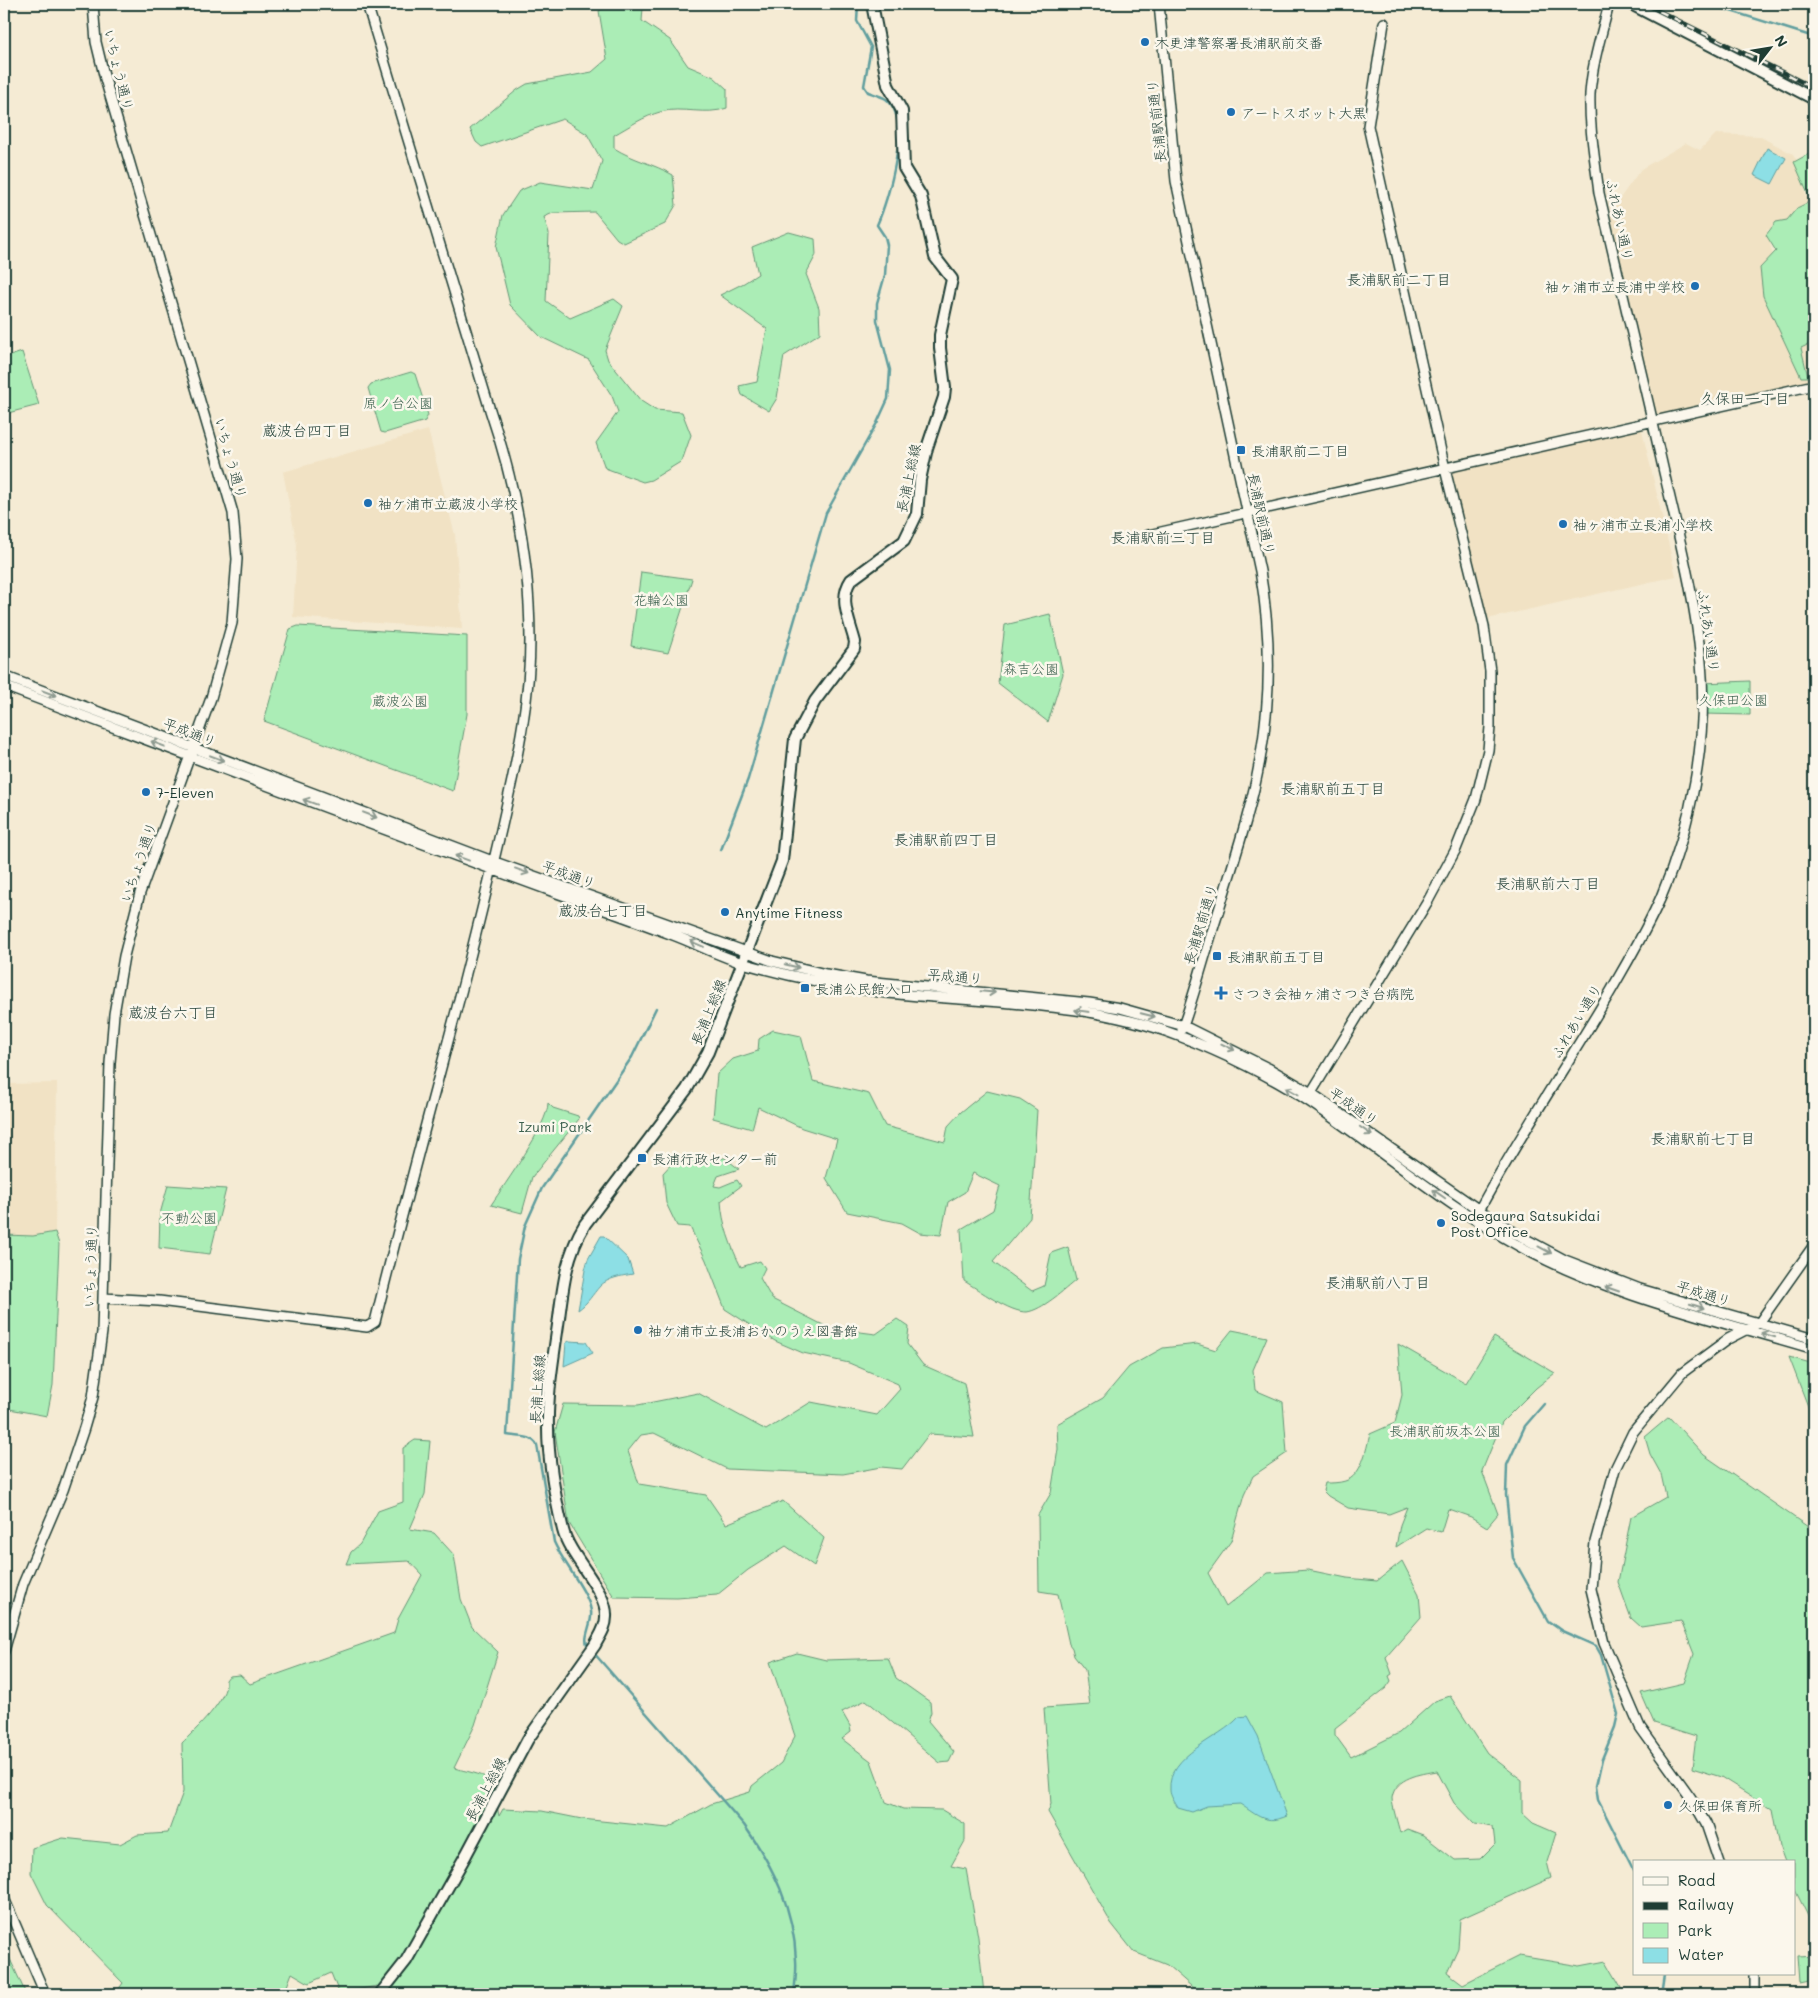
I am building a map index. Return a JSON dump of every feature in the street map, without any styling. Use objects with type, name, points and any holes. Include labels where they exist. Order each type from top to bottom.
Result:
[{"type":"main road","name":"長浦上総線","points":[[380,1994],[406,1960],[466,1855],[528,1739],[595,1645],[604,1629],[606,1617],[603,1599],[575,1556],[564,1533],[550,1458],[548,1412],[554,1348],[568,1259],[585,1224],[698,1072],[782,861],[795,739],[815,701],[854,650],[855,642],[844,597],[846,588],[851,580],[904,541],[917,514],[920,480],[927,448],[941,409],[945,388],[940,335],[952,279],[934,258],[921,196],[904,168],[902,111],[888,85],[872,4]]},
{"type":"main road","points":[[1631,4],[1814,99]]},
{"type":"street","name":"いちょう通り","points":[[4,1651],[23,1584],[63,1490],[84,1428],[98,1368],[102,1332],[110,1063],[114,1014],[124,956],[140,893],[211,698],[232,622],[237,559],[237,541],[233,513],[105,79],[96,42],[93,4]]},
{"type":"street","points":[[103,1298],[159,1301],[367,1326],[375,1322],[494,866],[517,763],[529,659],[528,595],[520,520],[503,448],[367,4]]},
{"type":"street","name":"長浦駅前通り","points":[[1159,4],[1176,181],[1264,592],[1268,658],[1265,725],[1260,761],[1247,815],[1180,1036]]},
{"type":"street","name":"ふれあい通り","points":[[1477,1215],[1638,942],[1661,897],[1682,836],[1690,806],[1696,770],[1702,714],[1701,663],[1694,610],[1599,193],[1593,142],[1591,87],[1593,68],[1609,4]]},
{"type":"street","points":[[1309,1096],[1428,901],[1456,849],[1476,799],[1486,759],[1490,727],[1491,693],[1484,626],[1445,469],[1368,126],[1384,23]]},
{"type":"street","points":[[1148,535],[1814,385]]},
{"type":"street","name":"平成通り","points":[[4,676],[190,752]]},
{"type":"street","name":"平成通り","points":[[4,686],[190,752],[494,866],[742,963],[827,983],[879,992],[1050,1007],[1123,1019],[1180,1036],[1309,1096]]},
{"type":"street","name":"平成通り","points":[[494,866],[772,961],[834,976],[890,984],[1089,1002],[1120,1008],[1184,1026],[1238,1052],[1309,1096],[1518,1245],[1562,1268],[1599,1284],[1647,1301],[1814,1349]]},
{"type":"street","name":"平成通り","points":[[1477,1215],[1565,1260],[1640,1289],[1814,1339]]},
{"type":"street","points":[[1718,1860],[1706,1824],[1691,1798],[1640,1727],[1604,1643],[1591,1589],[1598,1533],[1615,1469],[1633,1432],[1682,1372],[1728,1340],[1759,1323],[1814,1245]]},
{"type":"street","points":[[4,1898],[45,1994]]},
{"type":"street","points":[[1754,1976],[1754,1994]]},
{"type":"shaded area","name":"袖ヶ浦市立長浦中学校","points":[[1716,134],[1759,136],[1793,154],[1800,166],[1806,195],[1814,210],[1767,230],[1774,261],[1814,342],[1814,380],[1655,416],[1610,212],[1641,169],[1686,143],[1700,150]]},
{"type":"shaded area","name":"袖ヶ浦市立長浦小学校","points":[[1641,426],[1676,576],[1487,619],[1449,472]]},
{"type":"shaded area","name":"袖ケ浦市立蔵波小学校","points":[[428,430],[455,535],[462,629],[293,617],[297,545],[283,472]]},
{"type":"shaded area","points":[[57,1083],[55,1232],[33,1236],[4,1235],[4,1084]]},
{"type":"green space","points":[[610,4],[646,4],[643,8],[642,21],[670,40],[688,66],[714,77],[727,89],[727,108],[711,111],[668,110],[643,119],[614,135],[614,148],[673,175],[676,205],[665,224],[624,243],[617,239],[595,212],[553,213],[544,217],[549,234],[546,301],[570,318],[614,299],[623,306],[605,350],[608,360],[641,401],[655,410],[682,412],[691,435],[682,461],[651,480],[643,482],[605,468],[596,443],[618,412],[612,396],[589,360],[541,337],[510,305],[496,247],[503,215],[519,191],[540,182],[593,190],[602,161],[587,134],[563,119],[482,147],[476,142],[470,129],[527,84],[592,72],[607,59],[599,11]]},
{"type":"green space","points":[[1814,151],[1814,342],[1801,348],[1808,377],[1801,377],[1763,296],[1760,268],[1776,251],[1766,235],[1776,222],[1787,220],[1797,208],[1811,201],[1794,162]]},
{"type":"green space","points":[[789,232],[815,239],[816,255],[806,274],[819,308],[820,333],[784,356],[777,398],[769,411],[742,395],[739,386],[757,382],[767,329],[720,295],[758,274],[752,247]]},
{"type":"green space","points":[[22,352],[39,405],[4,414],[4,358]]},
{"type":"green space","name":"原ノ台公園","points":[[411,372],[415,374],[428,415],[425,421],[385,433],[381,432],[368,388],[371,384]]},
{"type":"green space","name":"花輪公園","points":[[641,572],[692,579],[668,653],[631,646]]},
{"type":"green space","name":"森吉公園","points":[[1050,614],[1063,674],[1048,722],[998,683],[1005,625]]},
{"type":"green space","name":"蔵波公園","points":[[298,626],[467,636],[467,714],[453,791],[264,721],[290,629]]},
{"type":"green space","name":"久保田公園","points":[[1750,681],[1750,715],[1703,714],[1703,683]]},
{"type":"green space","points":[[773,1030],[801,1036],[813,1081],[869,1094],[885,1126],[945,1142],[948,1126],[961,1112],[987,1091],[1020,1099],[1037,1110],[1030,1218],[993,1262],[1032,1291],[1044,1286],[1051,1253],[1068,1247],[1076,1280],[1046,1304],[1027,1312],[1003,1305],[964,1281],[961,1229],[993,1210],[1000,1186],[973,1173],[965,1192],[948,1202],[941,1235],[920,1233],[902,1223],[847,1212],[826,1178],[837,1139],[802,1128],[758,1107],[752,1129],[713,1118],[717,1074],[733,1059],[758,1051],[759,1039]]},
{"type":"green space","name":"Izumi Park","points":[[548,1103],[553,1108],[578,1116],[579,1119],[532,1177],[522,1213],[491,1205],[533,1140],[546,1113]]},
{"type":"green space","points":[[681,1158],[725,1158],[739,1169],[718,1176],[714,1186],[720,1187],[737,1180],[741,1186],[721,1201],[725,1226],[741,1267],[760,1261],[765,1268],[760,1278],[772,1299],[829,1328],[876,1334],[897,1319],[909,1327],[907,1344],[923,1365],[964,1383],[974,1437],[929,1434],[902,1469],[881,1467],[843,1474],[727,1469],[654,1433],[641,1435],[628,1451],[639,1484],[706,1495],[726,1524],[783,1501],[824,1538],[814,1566],[786,1546],[748,1570],[717,1595],[677,1598],[614,1597],[569,1523],[555,1432],[563,1404],[638,1405],[698,1393],[766,1430],[811,1402],[877,1415],[900,1389],[898,1384],[849,1363],[803,1353],[775,1341],[725,1309],[706,1260],[690,1227],[677,1226],[666,1203],[663,1173],[674,1161]]},
{"type":"green space","name":"不動公園","points":[[168,1185],[226,1189],[210,1254],[159,1248],[160,1214]]},
{"type":"green space","points":[[55,1232],[59,1244],[53,1385],[47,1416],[4,1408],[4,1235],[33,1236]]},
{"type":"green space","points":[[1232,1330],[1267,1337],[1253,1370],[1255,1390],[1283,1402],[1287,1453],[1253,1476],[1244,1495],[1231,1541],[1208,1573],[1226,1607],[1268,1573],[1308,1570],[1347,1578],[1377,1581],[1402,1561],[1419,1594],[1421,1617],[1386,1657],[1392,1674],[1389,1676],[1391,1681],[1386,1688],[1335,1728],[1335,1735],[1351,1757],[1399,1733],[1435,1701],[1450,1696],[1487,1753],[1522,1780],[1522,1813],[1533,1823],[1556,1833],[1547,1862],[1551,1878],[1460,1919],[1458,1948],[1447,1972],[1463,1984],[1519,1956],[1580,1966],[1606,1961],[1621,1987],[1620,1994],[1200,1994],[1167,1965],[1134,1952],[1111,1923],[1048,1812],[1051,1804],[1044,1708],[1090,1705],[1085,1670],[1074,1656],[1069,1644],[1058,1594],[1039,1591],[1038,1515],[1051,1493],[1058,1449],[1057,1424],[1103,1398],[1129,1367],[1163,1348],[1197,1344],[1216,1350]],"holes":[[[1437,1771],[1454,1803],[1474,1824],[1493,1827],[1495,1844],[1480,1859],[1455,1860],[1423,1835],[1407,1829],[1400,1833],[1392,1798],[1394,1791],[1403,1781],[1417,1775]]]},
{"type":"green space","name":"長浦駅前坂本公園","points":[[1494,1337],[1555,1373],[1536,1388],[1502,1422],[1482,1471],[1498,1514],[1487,1527],[1471,1517],[1448,1509],[1441,1532],[1426,1528],[1396,1547],[1400,1525],[1407,1507],[1389,1514],[1348,1508],[1323,1491],[1325,1483],[1345,1481],[1356,1474],[1365,1455],[1370,1434],[1395,1423],[1402,1395],[1398,1344],[1466,1383]]},
{"type":"green space","points":[[1789,1357],[1814,1364],[1814,1422]]},
{"type":"green space","points":[[1669,1417],[1704,1455],[1811,1529],[1814,1529],[1814,1928],[1796,1892],[1796,1860],[1784,1860],[1779,1846],[1772,1809],[1721,1777],[1692,1768],[1696,1736],[1654,1723],[1641,1693],[1684,1683],[1694,1654],[1681,1621],[1641,1627],[1631,1618],[1618,1582],[1631,1517],[1666,1497],[1661,1474],[1650,1454],[1645,1437]]},
{"type":"green space","points":[[415,1440],[430,1441],[425,1494],[410,1529],[434,1533],[454,1555],[461,1599],[472,1627],[498,1652],[475,1725],[454,1768],[478,1774],[489,1780],[494,1792],[499,1816],[503,1809],[542,1811],[582,1819],[668,1828],[711,1804],[750,1792],[752,1786],[781,1763],[795,1736],[770,1662],[797,1653],[826,1660],[888,1658],[896,1678],[930,1702],[931,1712],[928,1721],[954,1752],[949,1762],[940,1763],[866,1700],[842,1712],[850,1726],[851,1732],[842,1739],[871,1761],[886,1802],[903,1809],[942,1810],[965,1824],[965,1841],[951,1866],[966,1869],[978,1937],[984,1994],[378,1994],[377,1986],[339,1993],[331,1973],[309,1983],[292,1973],[284,1994],[115,1994],[123,1983],[47,1905],[31,1873],[32,1848],[63,1838],[120,1844],[137,1835],[168,1833],[183,1792],[182,1743],[217,1705],[226,1688],[226,1680],[229,1676],[240,1675],[250,1684],[394,1633],[398,1619],[422,1575],[409,1561],[346,1564],[351,1552],[360,1544],[378,1511],[403,1502],[403,1448]]},
{"type":"green space","points":[[4,1946],[26,1994],[4,1994]]},
{"type":"green space","points":[[1814,1956],[1814,1981],[1800,1984],[1798,1957]]},
{"type":"water","points":[[1767,148],[1786,158],[1772,184],[1754,175]]},
{"type":"water","points":[[601,1236],[604,1236],[628,1259],[633,1274],[603,1283],[578,1310],[588,1259]]},
{"type":"water","points":[[569,1341],[586,1342],[593,1353],[564,1366],[566,1343]]},
{"type":"water","points":[[1247,1716],[1258,1736],[1287,1816],[1273,1820],[1262,1818],[1240,1804],[1207,1806],[1192,1812],[1178,1808],[1170,1790],[1171,1777],[1177,1766],[1196,1748],[1239,1717]]},
{"type":"waterway","points":[[721,850],[748,779],[826,513],[877,423],[888,399],[890,370],[877,320],[877,303],[885,275],[887,245],[885,237],[877,225],[887,198],[896,160],[898,124],[894,109],[886,99],[868,92],[864,86],[871,47],[857,21],[858,4]]},
{"type":"waterway","points":[[1708,4],[1814,37]]},
{"type":"waterway","points":[[589,1648],[586,1640],[591,1616],[589,1603],[554,1542],[537,1445],[528,1438],[507,1435],[518,1259],[525,1226],[542,1188],[632,1057],[656,1008]]},
{"type":"waterway","points":[[1544,1404],[1525,1426],[1507,1465],[1506,1495],[1513,1558],[1548,1621],[1562,1631],[1596,1646],[1601,1655],[1618,1714],[1615,1727],[1602,1759],[1596,1786],[1598,1800],[1633,1869]]},
{"type":"waterway","points":[[593,1652],[744,1825],[764,1856],[780,1888],[791,1923],[796,1964],[794,1994]]},
{"type":"waterway","points":[[1662,1994],[1665,1976]]},
{"type":"railway","points":[[1645,4],[1814,88]]},
{"type":"place","name":"木更津警察署長浦駅前交番","points":[[1145,42]]},
{"type":"place","name":"アートスポット大黒","points":[[1231,112]]},
{"type":"place","name":"袖ヶ浦市立長浦中学校","points":[[1695,286]]},
{"type":"place","name":"長浦駅前二丁目","points":[[1241,450]]},
{"type":"place","name":"袖ケ浦市立蔵波小学校","points":[[368,503]]},
{"type":"place","name":"袖ヶ浦市立長浦小学校","points":[[1563,524]]},
{"type":"place","name":"7-Eleven","points":[[146,792]]},
{"type":"place","name":"Anytime Fitness","points":[[725,912]]},
{"type":"place","name":"長浦駅前五丁目","points":[[1217,956]]},
{"type":"place","name":"長浦公民館入口","points":[[805,988]]},
{"type":"place","name":"さつき会袖ヶ浦さつき台病院","points":[[1221,993]]},
{"type":"place","name":"長浦行政センター前","points":[[642,1158]]},
{"type":"place","name":"Sodegaura Satsukidai Post Office","points":[[1441,1223]]},
{"type":"place","name":"袖ケ浦市立長浦おかのうえ図書館","points":[[638,1330]]},
{"type":"place","name":"久保田保育所","points":[[1668,1805]]},
{"type":"district","name":"長浦駅前二丁目","points":[[1399,279]]},
{"type":"district","name":"久保田一丁目","points":[[1745,398]]},
{"type":"district","name":"蔵波台四丁目","points":[[307,430]]},
{"type":"district","name":"長浦駅前三丁目","points":[[1163,537]]},
{"type":"district","name":"長浦駅前五丁目","points":[[1333,788]]},
{"type":"district","name":"長浦駅前四丁目","points":[[946,839]]},
{"type":"district","name":"長浦駅前六丁目","points":[[1548,883]]},
{"type":"district","name":"蔵波台七丁目","points":[[603,910]]},
{"type":"district","name":"蔵波台六丁目","points":[[173,1012]]},
{"type":"district","name":"長浦駅前七丁目","points":[[1703,1138]]},
{"type":"district","name":"長浦駅前八丁目","points":[[1378,1282]]}]
